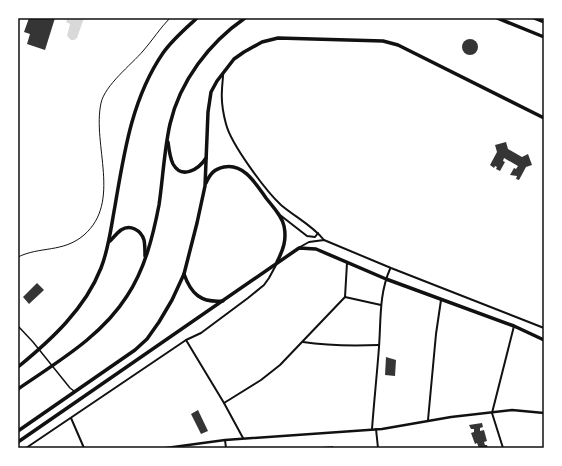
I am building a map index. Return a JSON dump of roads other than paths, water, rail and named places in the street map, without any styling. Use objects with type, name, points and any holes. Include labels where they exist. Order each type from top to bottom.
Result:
[{"type":"main road","points":[[18,367],[41,348],[59,330],[73,314],[95,282],[101,270],[110,241],[130,128],[139,99],[151,73],[164,52],[197,18]]},
{"type":"main road","points":[[18,389],[94,335],[120,307],[136,281],[145,261],[159,205],[167,139],[175,107],[190,75],[215,42],[234,25],[245,18]]},
{"type":"main road","points":[[497,18],[544,37]]},
{"type":"main road","points":[[534,18],[544,22]]},
{"type":"main road","points":[[18,431],[136,350],[147,339],[172,300],[184,274],[198,223],[204,186],[208,112],[211,92],[217,81],[234,59],[252,47],[278,38],[383,41],[398,45],[544,118]]},
{"type":"main road","points":[[167,139],[172,163],[181,172],[189,172],[194,170],[206,158]]},
{"type":"main road","points":[[204,186],[208,177],[216,170],[226,167],[243,171],[250,178],[277,213],[284,226],[286,239],[277,263]]},
{"type":"main road","points":[[110,241],[121,230],[130,227],[134,228],[140,233],[144,240],[145,261]]},
{"type":"main road","points":[[18,442],[299,248],[316,249],[386,279],[514,326],[544,340]]},
{"type":"main road","points":[[184,274],[189,286],[198,297],[208,302],[224,301]]},
{"type":"street","points":[[222,75],[223,80],[221,99],[224,117],[226,126],[236,146],[280,203],[318,233],[324,240],[390,268],[544,328]]},
{"type":"street","points":[[277,213],[307,236],[314,237],[318,233]]},
{"type":"street","points":[[299,248],[308,242],[324,240]]},
{"type":"street","points":[[224,403],[271,373],[303,342],[345,297],[347,262]]},
{"type":"street","points":[[26,448],[186,340],[201,333],[264,285],[277,263]]},
{"type":"street","points":[[372,430],[381,305],[386,279],[390,268]]},
{"type":"street","points":[[345,297],[381,305]]},
{"type":"street","points":[[428,420],[436,334],[441,299]]},
{"type":"street","points":[[18,326],[33,342],[70,388],[76,392]]},
{"type":"street","points":[[503,448],[492,413],[514,326]]},
{"type":"street","points":[[186,340],[243,438]]},
{"type":"street","points":[[303,342],[336,346],[379,345]]},
{"type":"street","points":[[166,448],[243,438],[372,430],[406,426],[451,416],[512,410],[544,413]]},
{"type":"street","points":[[71,417],[74,421],[84,448]]},
{"type":"street","points":[[376,429],[378,448]]},
{"type":"street","points":[[225,440],[226,448]]}]
